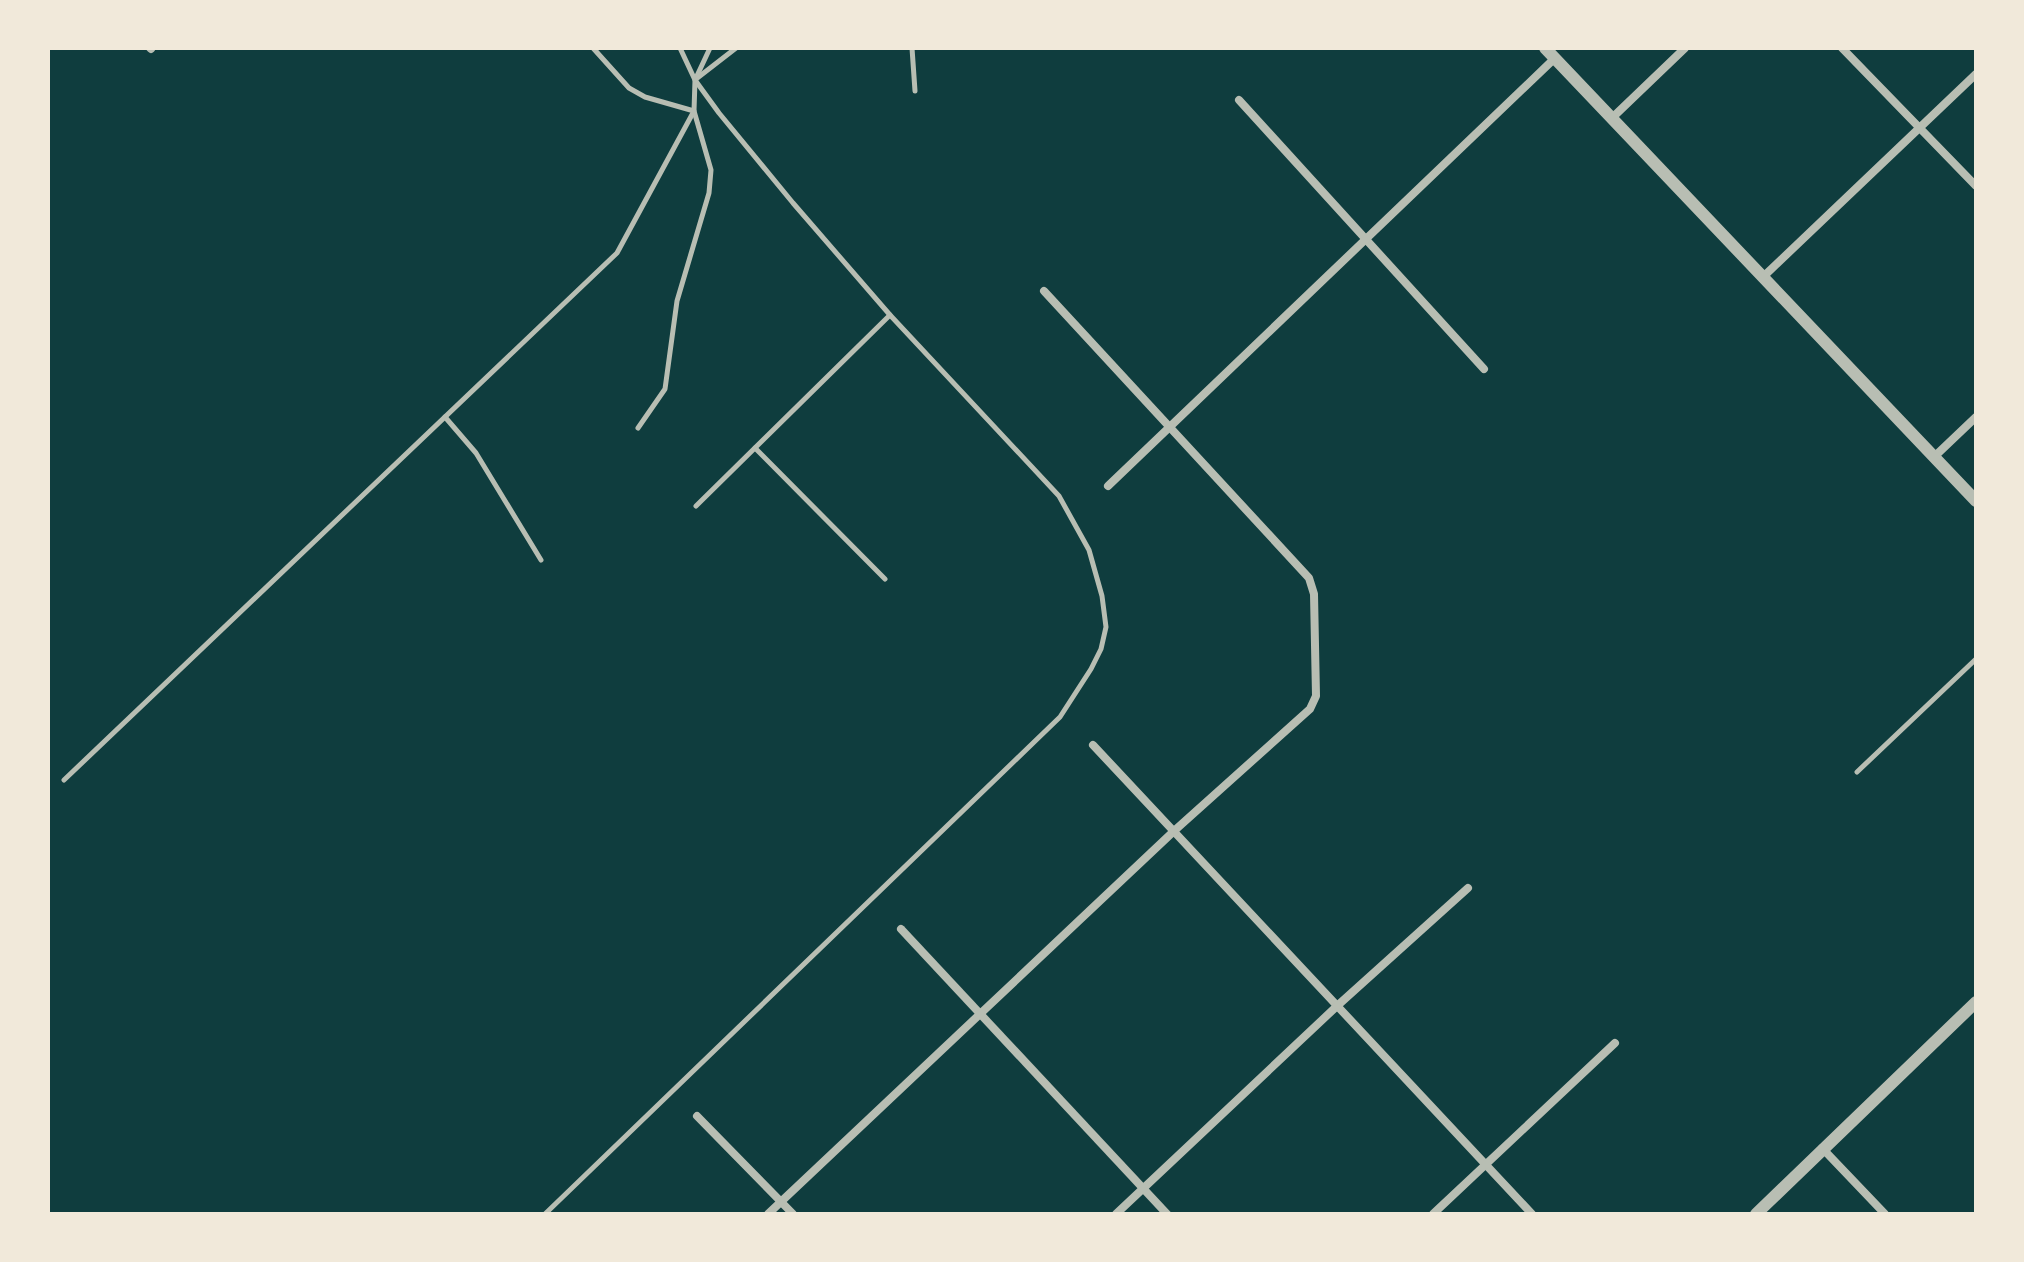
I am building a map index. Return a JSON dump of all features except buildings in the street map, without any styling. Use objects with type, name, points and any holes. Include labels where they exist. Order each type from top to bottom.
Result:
[{"type":"street","points":[[1612,118],[1685,48]]},
{"type":"street","points":[[1842,48],[1976,186]]},
{"type":"street","points":[[1108,486],[1364,239],[1550,53],[1976,501]]},
{"type":"street","points":[[1763,277],[1976,74]]},
{"type":"street","points":[[1239,100],[1484,369]]},
{"type":"street","points":[[768,1214],[1174,831],[1310,709],[1316,696],[1314,594],[1309,578],[1044,291]]},
{"type":"street","points":[[1934,457],[1976,417]]},
{"type":"street","points":[[1093,745],[1532,1214]]},
{"type":"street","points":[[1116,1214],[1337,1006],[1468,888]]},
{"type":"street","points":[[901,929],[1167,1214]]},
{"type":"street","points":[[1756,1214],[1976,1002]]},
{"type":"street","points":[[1433,1214],[1615,1043]]},
{"type":"street","points":[[697,1116],[793,1214]]},
{"type":"street","points":[[1822,1148],[1885,1214]]},
{"type":"lane","points":[[593,48],[629,88],[645,97],[694,111]]},
{"type":"lane","points":[[545,1214],[1060,717],[1091,669],[1101,649],[1106,627],[1102,596],[1089,550],[1059,496],[890,315],[793,203],[695,80],[680,48]]},
{"type":"lane","points":[[638,428],[665,389],[677,301],[709,193],[711,170],[694,111],[695,80],[710,48]]},
{"type":"lane","points":[[695,80],[736,48]]},
{"type":"lane","points":[[912,48],[915,91]]},
{"type":"lane","points":[[64,780],[617,253],[694,111]]},
{"type":"lane","points":[[696,506],[890,315]]},
{"type":"lane","points":[[445,417],[476,453],[541,560]]},
{"type":"lane","points":[[755,448],[885,579]]},
{"type":"lane","points":[[1857,772],[1976,659]]}]
